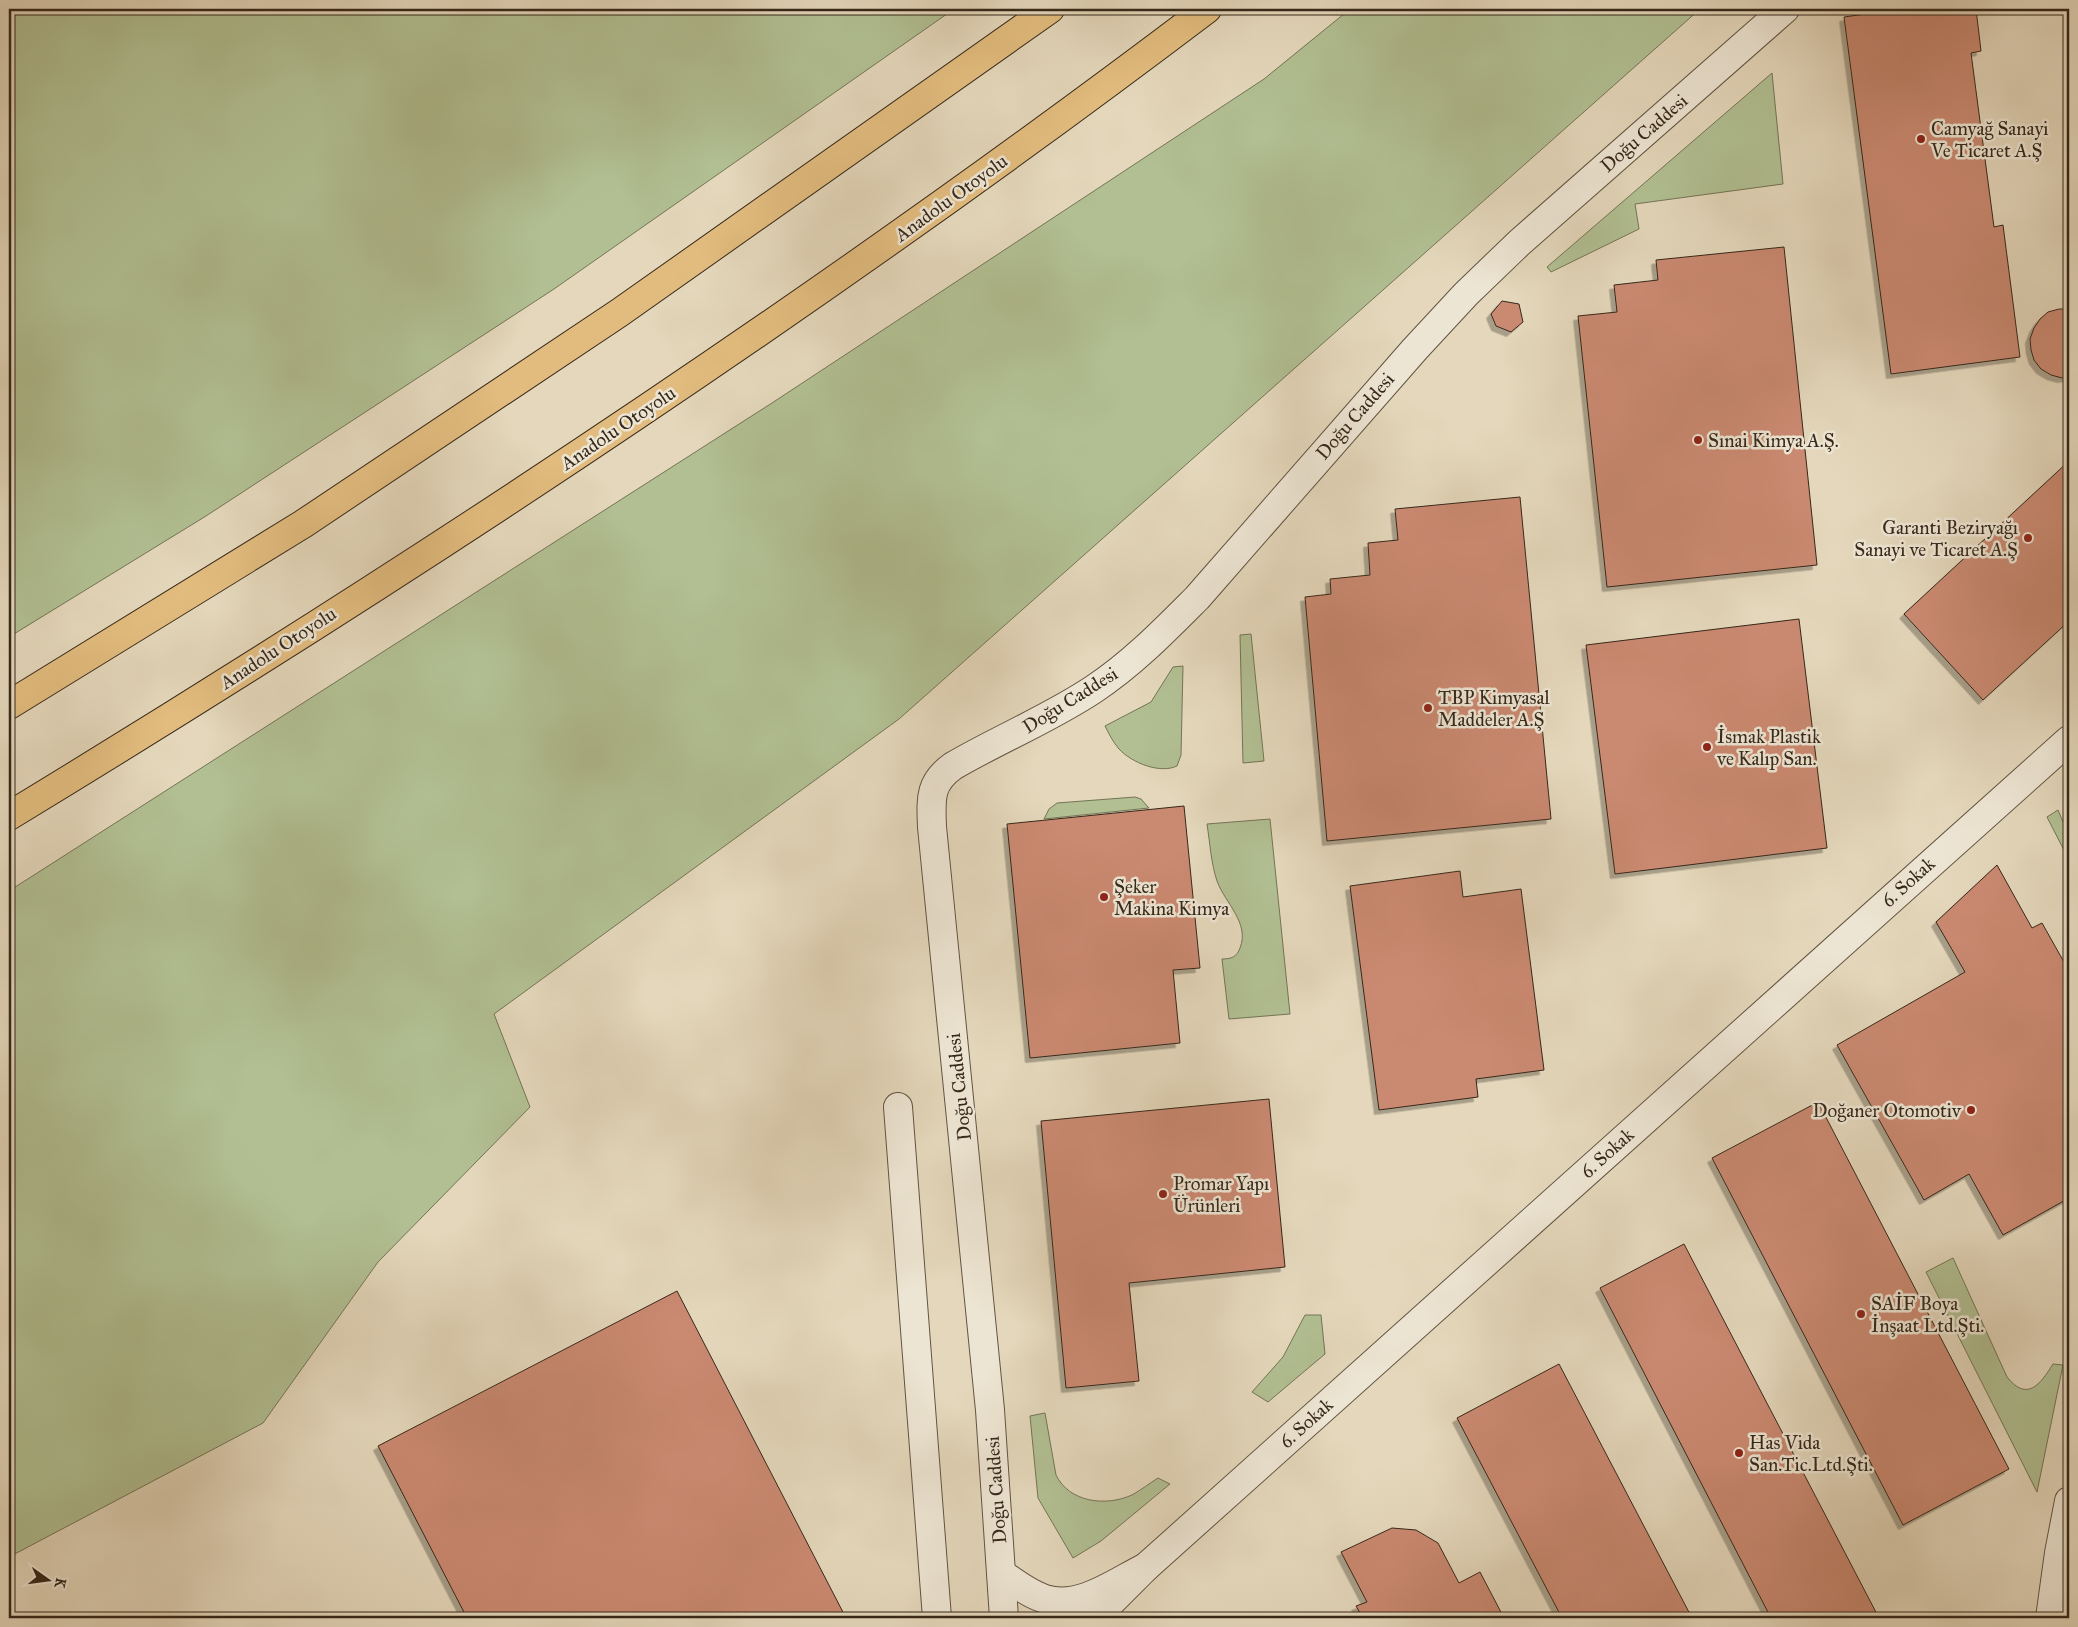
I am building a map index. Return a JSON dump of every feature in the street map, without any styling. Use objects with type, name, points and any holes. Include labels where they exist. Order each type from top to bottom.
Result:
[{"type":"highway","points":[[9,704],[303,524],[536,369],[619,313],[1050,9]]},
{"type":"highway","name":"Anadolu Otoyolu","points":[[9,816],[128,744],[557,470],[882,248],[1207,9]]},
{"type":"street","name":"Doğu Caddesi","points":[[1004,1618],[990,1410],[932,827],[932,802],[935,786],[941,775],[953,766],[1056,712],[1094,689],[1126,665],[1164,631],[1197,598],[1402,363],[1466,294],[1519,243],[1785,9]]},
{"type":"street","name":"6. Sokak","points":[[1095,1618],[1146,1567],[2069,740]]},
{"type":"street","points":[[898,1106],[937,1618]]},
{"type":"street","points":[[2050,1618],[2059,1553],[2069,1501]]},
{"type":"street","name":"6. Sokak","points":[[1001,1573],[1029,1592],[1043,1598],[1055,1602],[1069,1602],[1090,1595],[1146,1567]]},
{"type":"green space","points":[[9,9],[954,9],[554,289],[206,516],[9,637]]},
{"type":"green space","points":[[1350,9],[1700,9],[899,719],[494,1014],[530,1107],[378,1262],[263,1423],[9,1557],[9,891],[772,403],[1264,79]]},
{"type":"green space","points":[[1772,73],[1783,184],[1635,204],[1639,229],[1551,272],[1547,267]]},
{"type":"green space","points":[[1251,634],[1264,761],[1243,763],[1240,635]]},
{"type":"green space","points":[[1183,666],[1181,755],[1177,766],[1163,769],[1146,766],[1131,759],[1119,749],[1105,726],[1151,702],[1173,667]]},
{"type":"green space","points":[[1135,797],[1141,799],[1149,808],[1044,819],[1049,809],[1057,803]]},
{"type":"green space","points":[[2058,810],[2069,836],[2069,860],[2047,817]]},
{"type":"green space","points":[[1270,819],[1290,1014],[1229,1019],[1222,959],[1231,958],[1237,954],[1242,939],[1242,930],[1217,881],[1207,824]]},
{"type":"green space","points":[[1953,1258],[2007,1377],[2014,1384],[2021,1388],[2033,1388],[2053,1364],[2063,1365],[2037,1492],[1926,1272]]},
{"type":"green space","points":[[1305,1315],[1321,1315],[1325,1354],[1268,1402],[1252,1392],[1283,1357]]},
{"type":"green space","points":[[1045,1413],[1056,1475],[1070,1491],[1089,1500],[1111,1501],[1132,1495],[1158,1478],[1170,1484],[1101,1541],[1073,1558],[1038,1498],[1030,1416]]},
{"type":"building","name":"Camyağ Sanayi Ve Ticaret A.Ş","points":[[1901,9],[1976,9],[1981,51],[1971,53],[1994,227],[2003,225],[2020,357],[1891,374],[1844,17]]},
{"type":"building","name":"Sınai Kimya A.Ş.","points":[[1784,247],[1817,565],[1607,587],[1578,316],[1617,312],[1614,285],[1658,280],[1656,260]]},
{"type":"building","points":[[1502,301],[1519,304],[1523,322],[1511,332],[1496,326],[1491,314]]},
{"type":"building","points":[[2069,309],[2069,377],[2062,378],[2051,375],[2041,369],[2034,360],[2030,339],[2040,319],[2048,312]]},
{"type":"building","name":"Garanti Beziryağı Sanayi ve Ticaret A.Ş","points":[[2069,461],[2069,621],[1983,700],[1904,614]]},
{"type":"building","name":"TBP Kimyasal Maddeler A.Ş","points":[[1520,497],[1551,819],[1327,841],[1305,597],[1331,594],[1330,579],[1370,575],[1368,543],[1398,540],[1395,509]]},
{"type":"building","name":"İsmak Plastik ve Kalıp San.","points":[[1799,619],[1827,848],[1615,874],[1586,645]]},
{"type":"building","name":"Şeker Makina Kimya","points":[[1184,806],[1200,968],[1173,970],[1180,1043],[1030,1058],[1007,824]]},
{"type":"building","name":"Doğaner Otomotiv","points":[[1997,865],[2032,928],[2042,923],[2069,971],[2069,1198],[2003,1235],[1969,1174],[1924,1200],[1837,1045],[1965,972],[1936,922]]},
{"type":"building","points":[[1460,871],[1463,897],[1521,889],[1544,1070],[1476,1079],[1478,1097],[1379,1110],[1350,886]]},
{"type":"building","name":"Promar Yapı Ürünleri","points":[[1269,1099],[1285,1267],[1129,1283],[1139,1381],[1066,1388],[1041,1121]]},
{"type":"building","name":"SAİF Boya İnşaat Ltd.Şti.","points":[[1818,1102],[2009,1469],[1903,1525],[1712,1158]]},
{"type":"building","name":"Has Vida San.Tic.Ltd.Şti.","points":[[1684,1244],[1879,1618],[1771,1618],[1600,1288]]},
{"type":"building","points":[[677,1291],[846,1618],[467,1618],[378,1446]]},
{"type":"building","points":[[1559,1364],[1692,1618],[1562,1618],[1457,1418]]},
{"type":"building","points":[[1392,1528],[1416,1530],[1438,1543],[1459,1583],[1480,1572],[1504,1618],[1363,1618],[1356,1606],[1367,1602],[1341,1552]]},
{"type":"place","name":"Camyağ Sanayi Ve Ticaret A.Ş","points":[[1921,139]]},
{"type":"place","name":"Sınai Kimya A.Ş.","points":[[1698,440]]},
{"type":"place","name":"Garanti Beziryağı Sanayi ve Ticaret A.Ş","points":[[2028,538]]},
{"type":"place","name":"TBP Kimyasal Maddeler A.Ş","points":[[1428,708]]},
{"type":"place","name":"İsmak Plastik ve Kalıp San.","points":[[1707,747]]},
{"type":"place","name":"Şeker Makina Kimya","points":[[1104,897]]},
{"type":"place","name":"Doğaner Otomotiv","points":[[1971,1110]]},
{"type":"place","name":"Promar Yapı Ürünleri","points":[[1163,1194]]},
{"type":"place","name":"SAİF Boya İnşaat Ltd.Şti.","points":[[1861,1314]]},
{"type":"place","name":"Has Vida San.Tic.Ltd.Şti.","points":[[1739,1453]]}]
